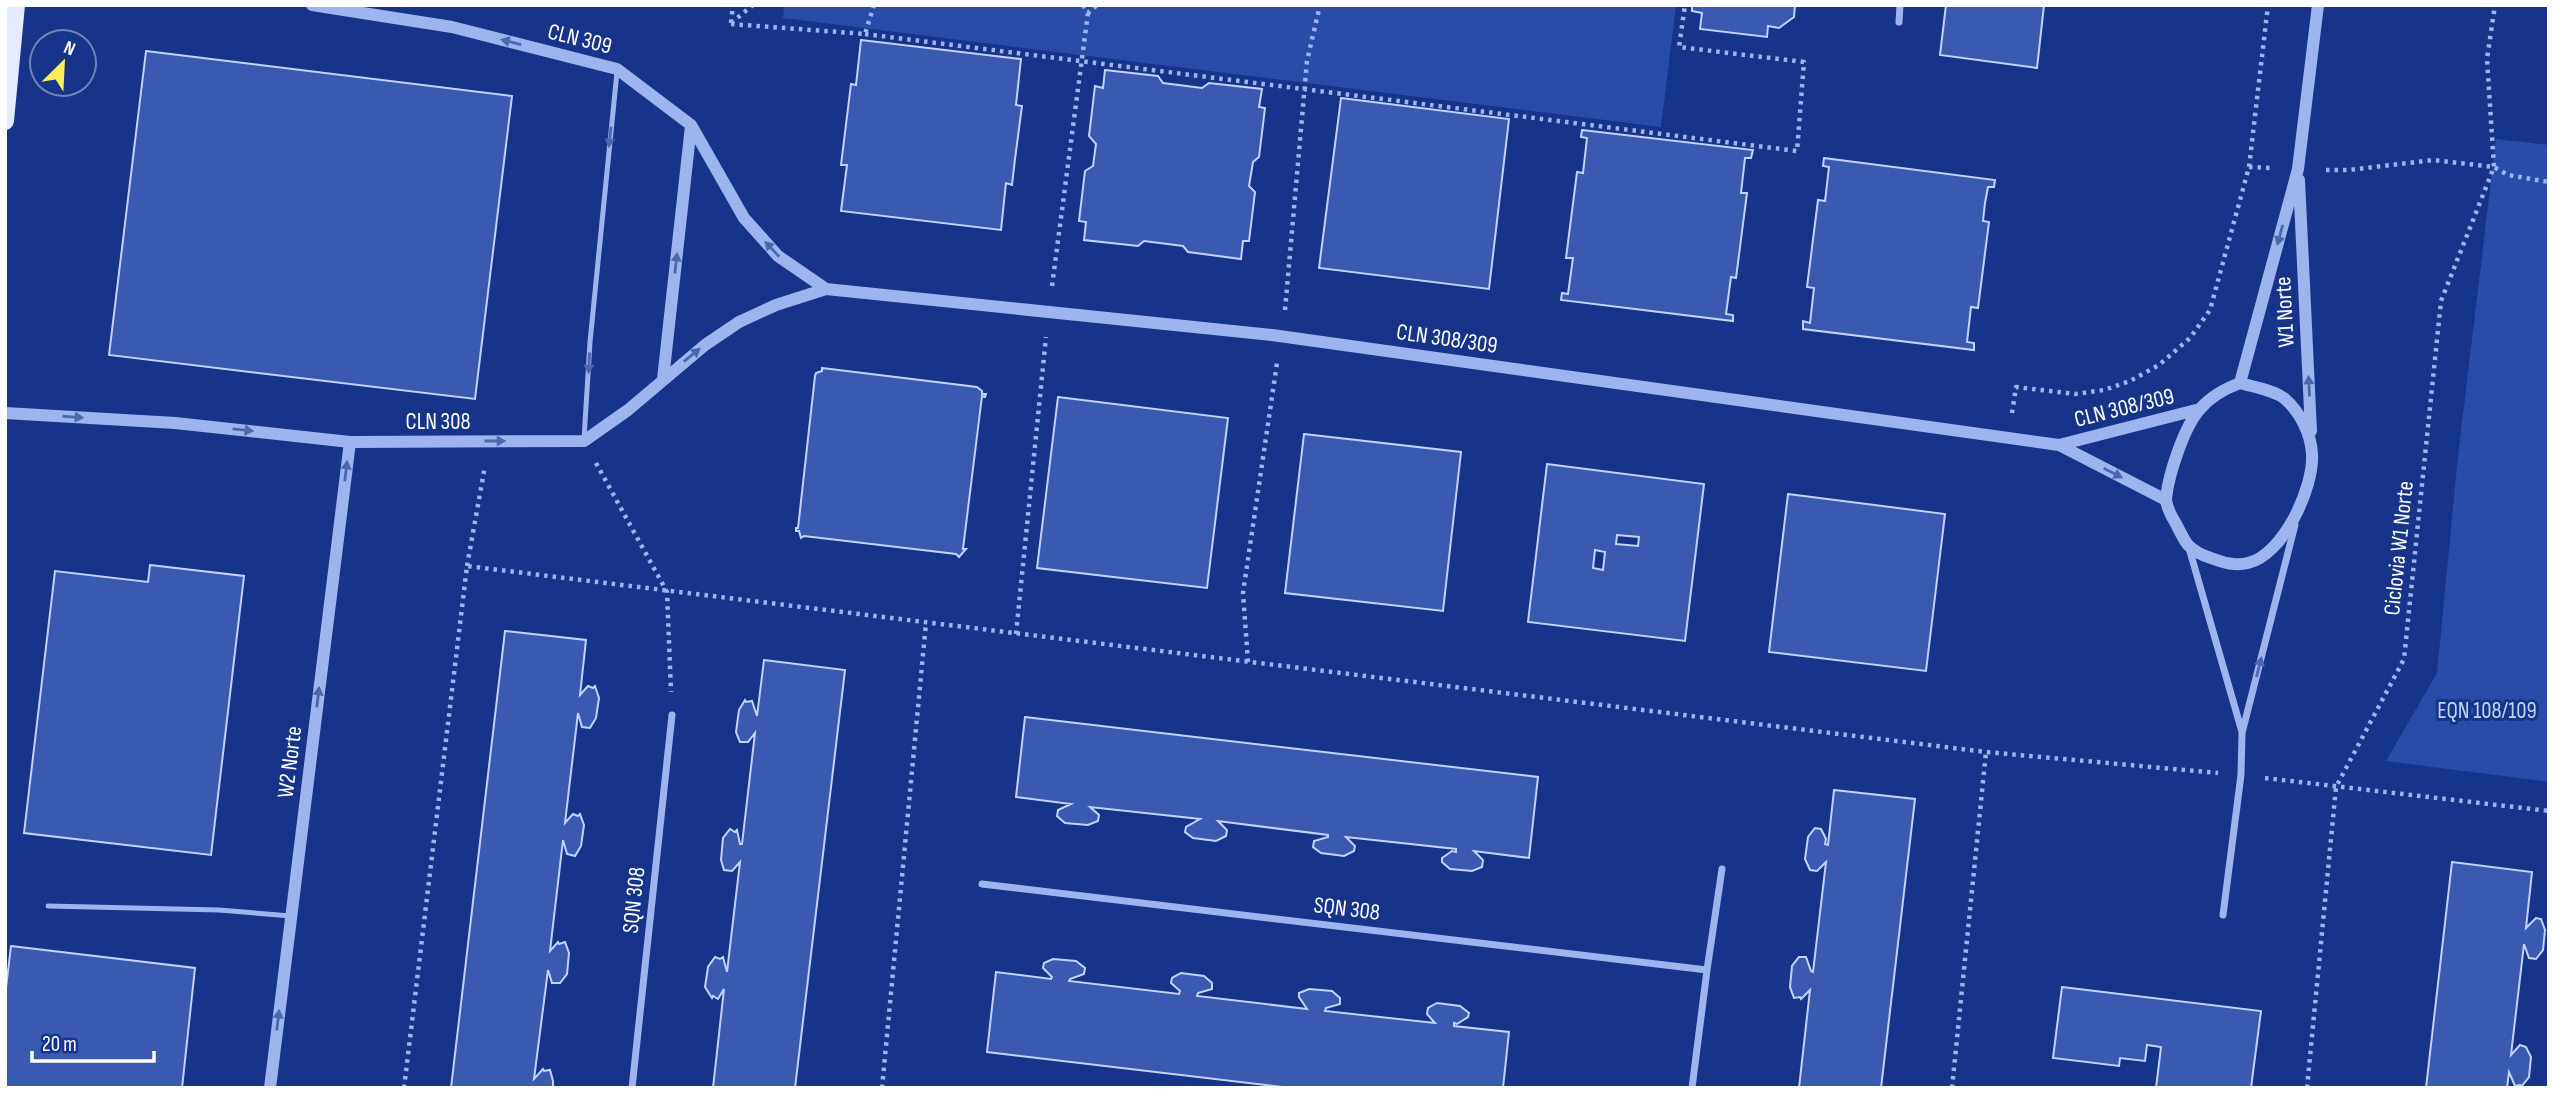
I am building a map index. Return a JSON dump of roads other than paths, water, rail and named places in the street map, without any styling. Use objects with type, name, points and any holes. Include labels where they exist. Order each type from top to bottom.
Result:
[{"type":"main road","points":[[5,121],[16,5]]},
{"type":"street","name":"CLN 309","points":[[312,5],[369,10],[452,27],[617,69],[691,125],[744,218],[778,256],[826,289]]},
{"type":"street","points":[[1899,22],[1900,5]]},
{"type":"street","name":"W1 Norte","points":[[2239,383],[2298,169],[2318,5]]},
{"type":"street","points":[[663,379],[691,125]]},
{"type":"street","name":"W1 Norte","points":[[2298,169],[2312,454]]},
{"type":"street","points":[[584,441],[628,410],[705,345],[739,322],[776,305],[826,289]]},
{"type":"street","name":"CLN 308/309","points":[[826,289],[1282,337],[2059,445],[2166,500]]},
{"type":"street","points":[[2223,915],[2241,775],[2242,733],[2298,511],[2309,481],[2312,454],[2304,422],[2284,397],[2239,383],[2219,391],[2200,409],[2184,433],[2166,500],[2171,517],[2189,546],[2242,733]]},
{"type":"street","name":"CLN 308/309","points":[[2059,445],[2200,409]]},
{"type":"street","name":"CLN 308","points":[[5,413],[175,423],[350,442],[584,441]]},
{"type":"street","name":"W2 Norte","points":[[270,1088],[350,442]]},
{"type":"street","points":[[2189,546],[2204,556],[2227,564],[2247,564],[2260,559],[2271,550],[2298,511]]},
{"type":"street","name":"SQN 308","points":[[632,1088],[672,715]]},
{"type":"street","points":[[1692,1088],[1722,869]]},
{"type":"street","name":"SQN 308","points":[[982,884],[1707,970]]},
{"type":"lane","points":[[584,441],[590,342],[617,69]]},
{"type":"lane","points":[[48,906],[219,910],[291,916]]},
{"type":"park label","name":"EQN 108/109","points":[[2487,710]]}]
